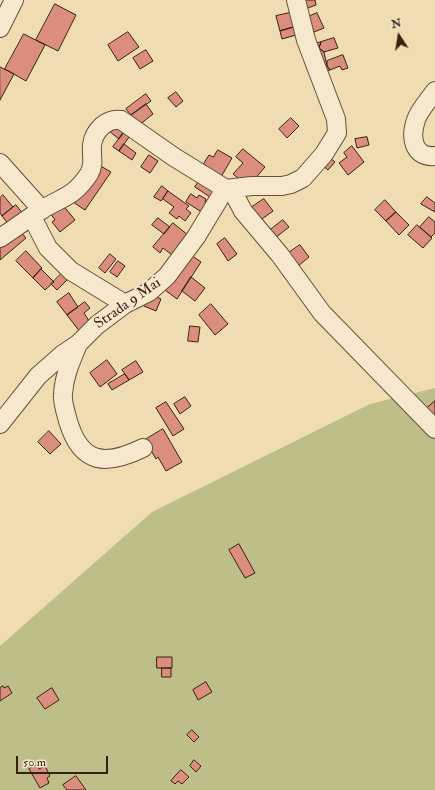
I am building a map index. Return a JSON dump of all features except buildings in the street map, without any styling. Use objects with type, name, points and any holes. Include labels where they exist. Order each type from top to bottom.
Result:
[{"type":"street","points":[[0,28],[14,0]]},
{"type":"street","points":[[225,189],[291,184],[303,178],[313,167],[324,154],[337,133],[334,108],[308,46],[296,0]]},
{"type":"street","points":[[435,90],[416,119],[412,140],[416,149],[422,155],[435,156]]},
{"type":"street","points":[[0,238],[37,213],[64,200],[80,186],[93,166],[93,140],[104,123],[114,119],[121,120],[234,194],[243,211],[280,255],[322,313],[435,429]]},
{"type":"street","points":[[0,163],[37,213],[48,248],[71,271],[125,304]]},
{"type":"street","name":"Strada 9 Mai","points":[[0,424],[38,376],[63,354],[78,344],[97,325],[125,304],[150,292],[167,276],[196,237],[225,189]]},
{"type":"street","points":[[78,344],[68,369],[62,396],[70,428],[76,440],[84,450],[94,458],[106,460],[127,456],[143,448]]},
{"type":"green space","points":[[435,388],[435,790],[0,790],[0,646],[152,512],[370,404]]}]
